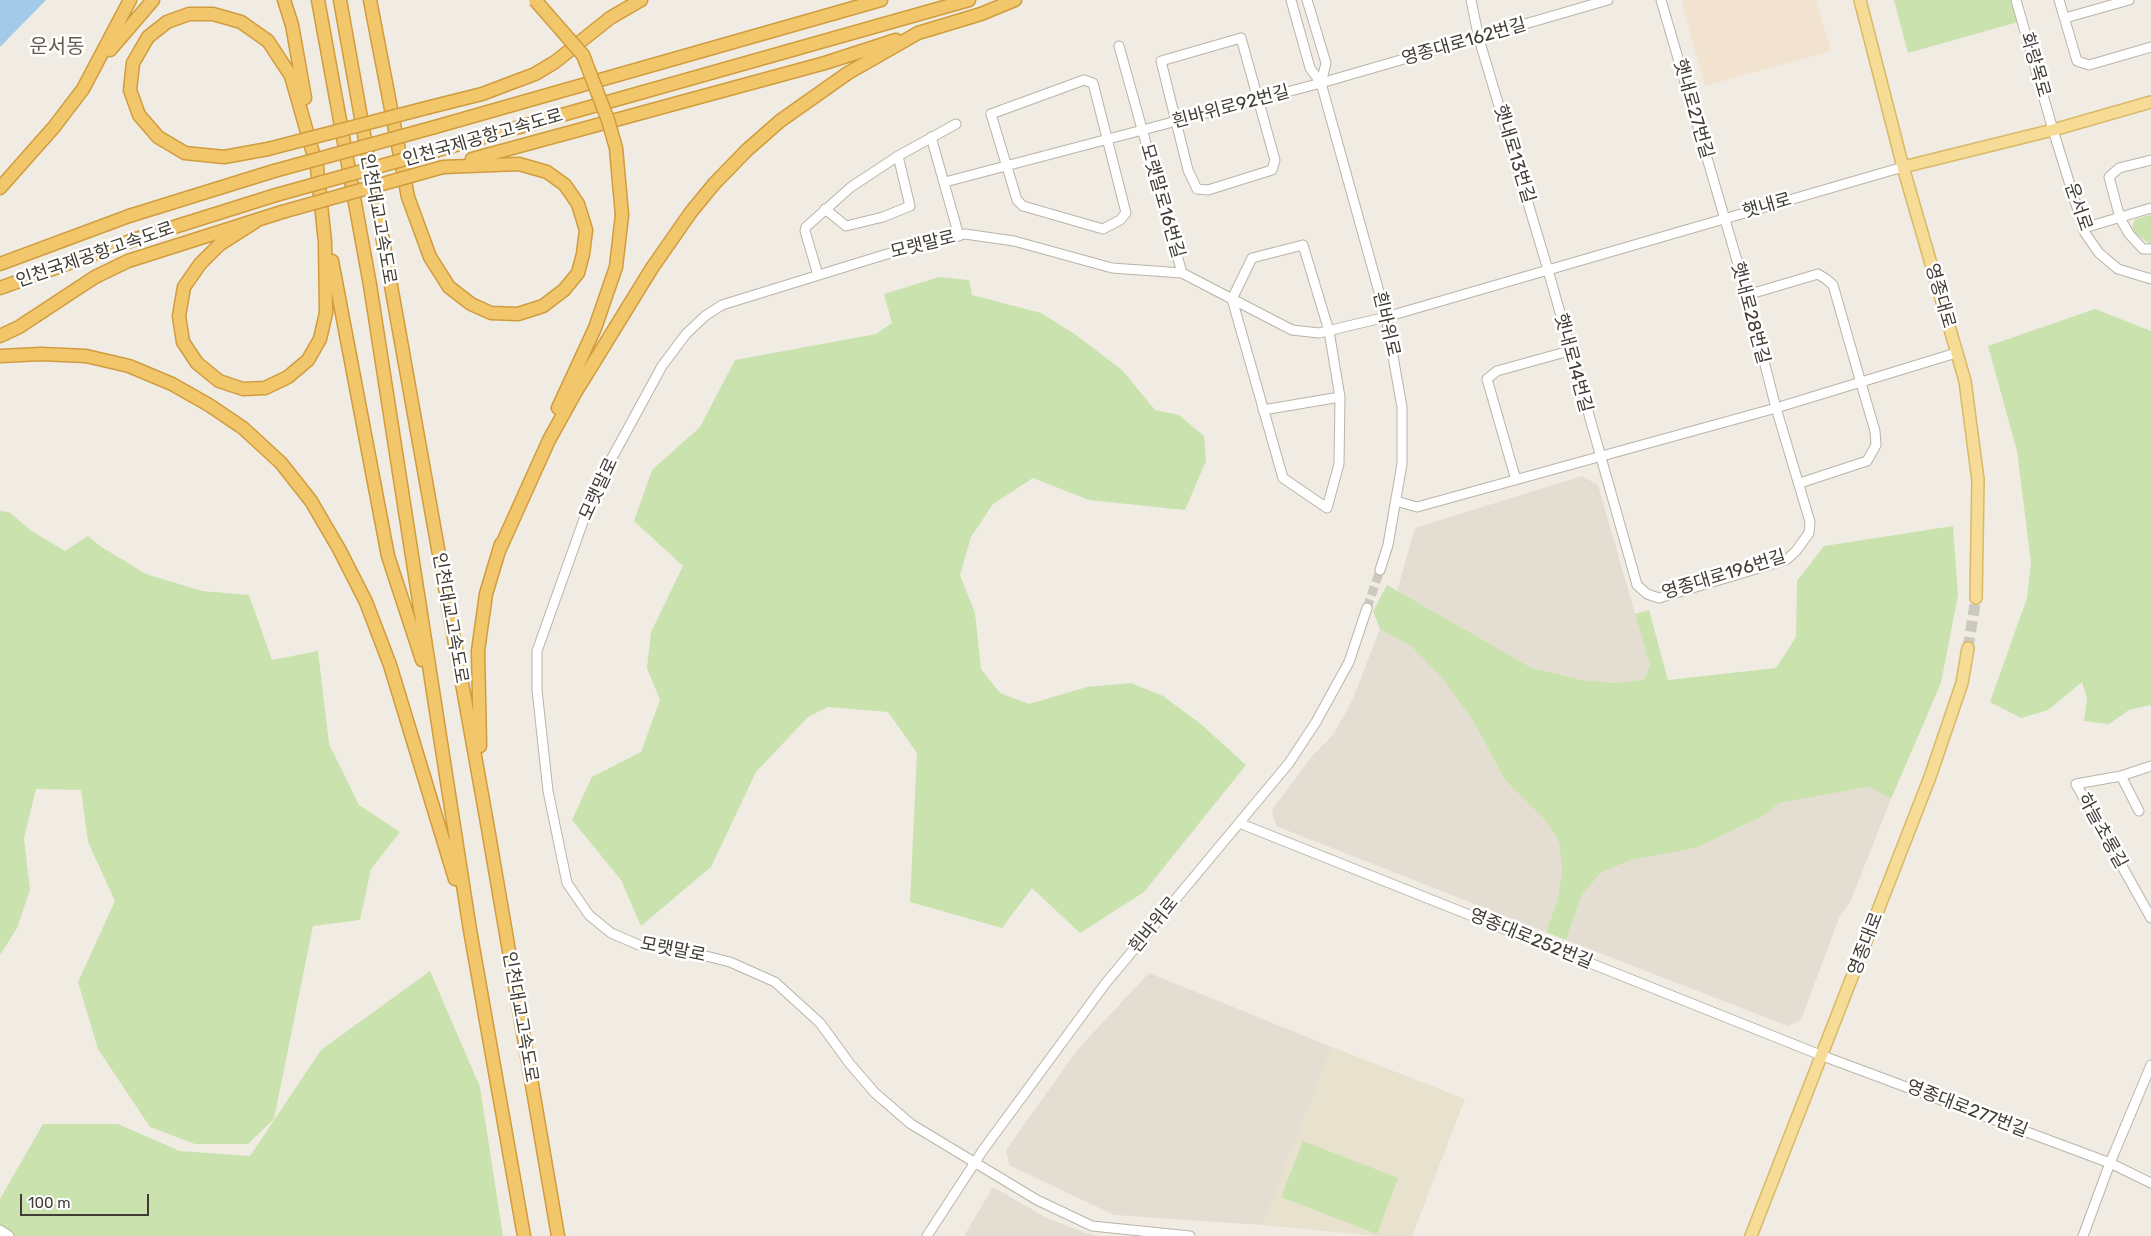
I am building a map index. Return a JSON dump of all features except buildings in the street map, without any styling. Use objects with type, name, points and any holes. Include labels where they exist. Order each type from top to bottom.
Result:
[{"type":"highway","points":[[0,188],[54,127],[83,89],[130,0]]},
{"type":"highway","points":[[97,65],[153,0]]},
{"type":"highway","points":[[284,0],[292,25],[334,273],[388,556],[433,694]]},
{"type":"highway","name":"인천대교고속도로","points":[[318,0],[370,285],[470,930],[524,1236]]},
{"type":"highway","name":"인천대교고속도로","points":[[340,0],[487,823],[558,1236]]},
{"type":"highway","points":[[370,0],[408,197],[430,257],[449,287],[471,304],[491,313],[518,314],[542,306],[564,290],[578,273],[586,230],[578,204],[565,185],[547,172],[519,164],[443,167]]},
{"type":"highway","points":[[487,823],[478,719],[478,651],[486,594],[517,493],[595,328],[616,267],[622,215],[616,148],[608,120],[583,56],[535,0]]},
{"type":"highway","points":[[255,222],[219,245],[200,264],[184,287],[179,316],[183,342],[197,363],[219,381],[242,389],[265,388],[288,377],[308,360],[320,339],[326,313],[326,286],[325,242],[317,167],[291,76],[268,41],[241,22],[213,14],[189,14],[167,22],[148,37],[133,63],[130,90],[139,115],[158,137],[185,153],[224,157],[268,149],[430,107],[482,94],[536,74],[566,54],[610,18],[640,0]]},
{"type":"highway","name":"인천국제공항고속도로","points":[[0,264],[129,216],[274,171],[881,0]]},
{"type":"highway","name":"인천국제공항고속도로","points":[[0,288],[136,239],[276,195],[969,0]]},
{"type":"highway","points":[[0,336],[19,327],[95,277],[128,261],[282,212],[825,63],[981,14],[1015,0]]},
{"type":"highway","points":[[498,551],[542,455],[571,400],[630,301],[691,212],[747,150],[780,121],[848,73],[918,33]]},
{"type":"highway","points":[[0,356],[41,354],[86,356],[129,366],[172,384],[209,405],[243,428],[281,463],[311,501],[339,549],[366,602],[390,665],[426,778],[470,930]]},
{"type":"main road","name":"영종대로","points":[[1860,0],[1903,167],[1965,381],[1978,480],[1976,598]]},
{"type":"main road","name":"햇내로","points":[[1903,167],[2053,130],[2151,102]]},
{"type":"main road","name":"영종대로","points":[[1751,1236],[1823,1056],[1930,777],[1962,683],[1968,648]]},
{"type":"street","name":"흰바위로","points":[[1291,0],[1310,68],[1320,83],[1386,317],[1402,407],[1402,464],[1388,545],[1380,570]]},
{"type":"street","name":"흰바위로","points":[[1307,0],[1326,63],[1320,83]]},
{"type":"street","name":"햇내로13번길","points":[[1471,0],[1479,39],[1548,270]]},
{"type":"street","name":"영종대로162번길","points":[[1320,83],[1479,39],[1608,0]]},
{"type":"street","name":"햇내로27번길","points":[[1661,0],[1724,218]]},
{"type":"street","name":"화랑목로","points":[[2016,0],[2053,130]]},
{"type":"street","points":[[2059,0],[2077,61],[2088,65],[2151,47]]},
{"type":"street","points":[[2065,18],[2129,0]]},
{"type":"street","points":[[1241,38],[1259,99],[1275,160],[1272,170],[1208,190],[1197,189],[1188,170],[1161,61],[1241,38]]},
{"type":"street","name":"모랫말로16번길","points":[[1119,46],[1182,272]]},
{"type":"street","name":"모랫말로16번길","points":[[1084,80],[1092,83],[1107,141],[1126,214],[1120,220],[1104,228],[1023,206],[1017,200],[1005,166],[991,114],[1084,80]]},
{"type":"street","name":"흰바위로92번길","points":[[1142,130],[1320,83]]},
{"type":"street","points":[[818,275],[804,231],[825,209],[851,187],[898,156],[956,124]]},
{"type":"street","name":"모랫말로16번길","points":[[945,182],[1107,141],[1142,130]]},
{"type":"street","name":"운서로","points":[[2053,130],[2084,228],[2099,253],[2118,269],[2151,279]]},
{"type":"street","points":[[931,137],[959,236]]},
{"type":"street","points":[[825,209],[846,226],[883,217],[910,206],[898,156]]},
{"type":"street","points":[[2151,160],[2119,168],[2109,177],[2120,218],[2130,234],[2143,249],[2151,250]]},
{"type":"street","name":"햇내로","points":[[1386,317],[1903,167]]},
{"type":"street","points":[[2084,228],[2151,208]]},
{"type":"street","name":"햇내로28번길","points":[[1724,218],[1747,295],[1776,408]]},
{"type":"street","name":"모랫말로","points":[[1190,1236],[1092,1226],[1037,1200],[911,1124],[875,1093],[850,1064],[820,1023],[775,982],[730,962],[682,950],[639,945],[611,933],[589,916],[567,883],[548,790],[537,690],[537,651],[594,491],[662,366],[686,334],[705,316],[722,305],[887,254],[965,234],[1014,241],[1112,268],[1182,272],[1292,330],[1319,333],[1386,317]]},
{"type":"street","points":[[1303,245],[1329,331],[1340,397],[1339,464],[1327,508],[1283,478],[1232,299],[1252,258],[1303,245]]},
{"type":"street","name":"햇내로14번길","points":[[1548,270],[1599,456]]},
{"type":"street","points":[[1747,295],[1818,274],[1826,278],[1833,285],[1861,383],[1876,445],[1867,461],[1800,483]]},
{"type":"street","points":[[1516,480],[1487,379],[1497,370],[1570,351]]},
{"type":"street","points":[[1396,501],[1417,507],[1776,408],[1956,353]]},
{"type":"street","points":[[1263,410],[1340,397]]},
{"type":"street","name":"영종대로196번길","points":[[1599,456],[1637,585],[1647,594],[1659,598],[1786,560],[1796,551],[1809,533],[1810,522],[1800,483],[1776,408]]},
{"type":"street","name":"흰바위로","points":[[928,1236],[974,1162],[1105,984],[1289,763],[1316,722],[1349,662],[1367,608]]},
{"type":"street","name":"하늘초롱길","points":[[2151,766],[2121,776],[2076,784],[2151,918]]},
{"type":"street","points":[[2121,776],[2139,811]]},
{"type":"street","name":"영종대로252번길","points":[[1238,823],[1823,1056]]},
{"type":"street","name":"영종대로277번길","points":[[1823,1056],[2110,1163],[2151,1183]]},
{"type":"street","points":[[2083,1236],[2110,1163],[2151,1065]]},
{"type":"street","points":[[0,1230],[9,1236]]},
{"type":"shaded area","points":[[1684,0],[1816,0],[1831,51],[1705,86],[1682,4]]},
{"type":"shaded area","points":[[1582,476],[1598,485],[1650,666],[1643,680],[1616,683],[1583,680],[1532,668],[1397,591],[1415,528]]},
{"type":"shaded area","points":[[1380,629],[1411,646],[1442,678],[1472,719],[1505,780],[1547,822],[1559,842],[1562,870],[1558,899],[1546,932],[1276,826],[1272,810],[1313,755],[1333,735],[1352,701]]},
{"type":"shaded area","points":[[1869,787],[1891,799],[1851,900],[1839,918],[1801,1020],[1788,1026],[1566,940],[1582,894],[1602,872],[1631,860],[1696,848],[1765,815],[1779,803]]},
{"type":"shaded area","points":[[1149,973],[1332,1047],[1263,1225],[1114,1215],[1009,1165],[1006,1150],[1077,1050]]},
{"type":"shaded area","points":[[1332,1047],[1465,1099],[1412,1236],[1375,1236],[1263,1225]]},
{"type":"shaded area","points":[[993,1187],[1045,1217],[1098,1236],[964,1236]]},
{"type":"green space","points":[[1894,0],[2011,0],[2018,22],[1908,53]]},
{"type":"green space","points":[[2151,215],[2151,245],[2135,233],[2132,227],[2135,219]]},
{"type":"green space","points":[[939,277],[969,280],[972,295],[1041,313],[1076,335],[1122,370],[1155,410],[1179,415],[1204,436],[1206,461],[1185,510],[1089,500],[1033,478],[993,504],[971,537],[960,575],[975,613],[981,669],[1000,693],[1029,704],[1087,687],[1131,683],[1163,696],[1202,725],[1246,765],[1144,892],[1080,933],[1032,888],[1002,928],[910,902],[917,753],[888,712],[828,707],[808,717],[756,772],[711,867],[641,926],[621,880],[572,820],[592,777],[641,752],[660,700],[647,668],[651,632],[683,566],[634,521],[652,470],[700,427],[735,360],[876,334],[892,323],[884,294]]},
{"type":"green space","points":[[2095,309],[2151,331],[2151,705],[2129,710],[2109,724],[2084,721],[2087,698],[2082,682],[2048,710],[2021,718],[1990,702],[2027,598],[2031,563],[2017,451],[1988,346]]},
{"type":"green space","points":[[0,511],[9,512],[30,530],[65,551],[88,536],[100,546],[146,574],[202,591],[249,595],[272,660],[318,651],[329,744],[359,805],[400,832],[371,869],[360,920],[313,926],[274,1119],[248,1144],[195,1144],[150,1127],[98,1049],[78,982],[115,901],[88,842],[81,790],[36,789],[24,838],[30,890],[17,928],[0,955]]},
{"type":"green space","points":[[1953,526],[1958,595],[1941,683],[1891,799],[1869,787],[1779,803],[1765,815],[1696,848],[1631,860],[1602,872],[1582,894],[1566,940],[1546,932],[1558,899],[1562,870],[1559,842],[1547,822],[1505,780],[1472,719],[1442,678],[1411,646],[1380,629],[1373,611],[1387,585],[1532,668],[1583,680],[1616,683],[1643,680],[1650,666],[1635,614],[1649,610],[1668,680],[1776,668],[1796,637],[1797,581],[1824,546]]},
{"type":"green space","points":[[430,971],[480,1087],[503,1236],[0,1236],[0,1199],[43,1124],[118,1124],[180,1151],[250,1156],[321,1050]]},
{"type":"green space","points":[[1303,1141],[1398,1178],[1377,1234],[1281,1197]]},
{"type":"water","points":[[0,0],[46,0],[0,47]]},
{"type":"tunnel","points":[[1367,608],[1380,570]]},
{"type":"tunnel","points":[[1968,648],[1976,598]]},
{"type":"district","name":"운서동","points":[[57,47]]}]
